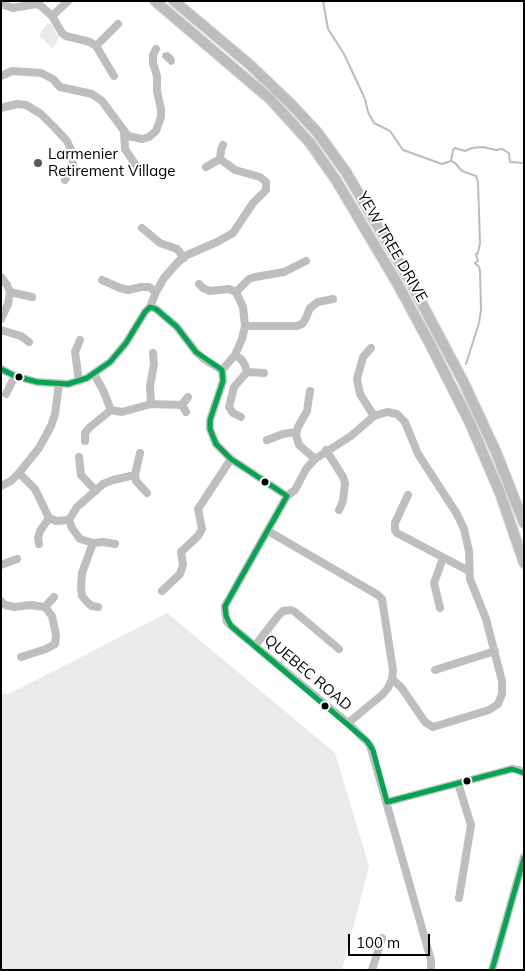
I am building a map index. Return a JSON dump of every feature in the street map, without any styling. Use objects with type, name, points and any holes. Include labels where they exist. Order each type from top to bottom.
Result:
[{"type":"highway","name":"YEW TREE DRIVE","points":[[155,1],[270,100],[304,136],[323,160],[397,283],[470,423],[521,542],[524,563]]},
{"type":"highway","name":"YEW TREE DRIVE","points":[[174,1],[271,83],[304,118],[346,172],[444,343],[496,452],[524,523]]},
{"type":"highway","points":[[323,160],[333,153]]},
{"type":"highway","points":[[470,423],[481,419]]},
{"type":"street","points":[[52,16],[68,1]]},
{"type":"street","points":[[1,4],[13,8],[36,3],[41,6],[52,16],[62,33],[66,36],[90,42],[96,46],[114,76]]},
{"type":"street","points":[[96,46],[118,24]]},
{"type":"street","points":[[1,76],[12,70],[41,74],[53,79],[60,87],[92,94],[102,101],[128,136],[142,139],[149,137],[156,131],[160,122],[161,109],[156,90],[157,76],[153,63],[156,49]]},
{"type":"street","points":[[1,108],[17,104],[26,105],[41,114],[54,126],[72,150],[73,164],[65,180]]},
{"type":"street","points":[[124,132],[125,149],[137,167]]},
{"type":"street","points":[[220,160],[221,150],[224,145]]},
{"type":"street","points":[[206,166],[220,160]]},
{"type":"street","points":[[1,369],[14,376],[37,382],[58,384],[79,381],[94,374],[110,362],[126,343],[150,307],[156,292],[170,269],[184,258],[218,242],[232,233],[253,203],[266,190],[266,182],[260,177],[235,170],[220,160]]},
{"type":"street","points":[[142,228],[160,243],[177,249],[184,258]]},
{"type":"street","points":[[236,292],[249,279],[255,276],[284,272],[306,261]]},
{"type":"street","points":[[1,277],[8,285],[10,292],[8,304],[1,319]]},
{"type":"street","points":[[102,280],[128,290],[149,287],[156,292]]},
{"type":"street","points":[[199,284],[210,291],[229,289],[236,292],[243,307],[245,326],[240,345],[235,355],[222,370],[223,381],[210,420],[210,429],[216,444],[231,459],[287,496]]},
{"type":"street","points":[[10,292],[32,297]]},
{"type":"street","points":[[245,326],[297,326],[305,320],[310,308],[318,302],[333,299]]},
{"type":"street","points":[[150,307],[156,309],[177,328],[196,352],[222,370]]},
{"type":"street","points":[[1,330],[21,336],[29,342]]},
{"type":"street","points":[[79,381],[75,352],[80,340]]},
{"type":"street","points":[[371,348],[363,358],[357,379],[360,394],[374,416],[383,413],[401,416],[418,454],[457,514],[464,529],[469,551],[470,579],[486,619],[503,686],[498,704],[489,710],[433,727],[428,724],[401,687],[392,679]]},
{"type":"street","points":[[151,404],[150,386],[154,353]]},
{"type":"street","points":[[235,355],[245,364],[247,372]]},
{"type":"street","points":[[247,372],[264,373]]},
{"type":"street","points":[[241,416],[233,414],[229,406],[234,388],[247,372]]},
{"type":"street","points":[[94,374],[104,390],[111,410]]},
{"type":"street","points":[[6,394],[14,376]]},
{"type":"street","points":[[1,486],[19,472],[39,448],[55,414],[58,384]]},
{"type":"street","points":[[310,391],[307,411],[296,432],[299,444],[315,459]]},
{"type":"street","points":[[85,442],[85,433],[89,428],[111,410],[122,412],[151,404],[184,409],[188,397]]},
{"type":"street","name":"QUEBEC ROAD","points":[[374,416],[351,436],[326,450],[306,469],[294,490],[287,496],[225,606],[225,611],[227,622],[231,626],[348,723],[370,745],[431,960],[431,970]]},
{"type":"street","points":[[267,440],[283,434],[296,432]]},
{"type":"street","points":[[326,450],[343,477],[345,484],[343,501],[339,510]]},
{"type":"street","points":[[140,453],[135,475],[136,481],[147,493]]},
{"type":"street","points":[[79,457],[81,475],[96,491]]},
{"type":"street","points":[[162,591],[180,574],[183,565],[181,552],[198,536],[202,529],[198,509],[231,459]]},
{"type":"street","points":[[19,472],[35,489],[49,518],[56,521],[68,520]]},
{"type":"street","points":[[68,520],[77,507],[103,484],[135,475]]},
{"type":"street","points":[[408,495],[395,523],[397,534],[469,571]]},
{"type":"street","points":[[39,544],[40,531],[49,518]]},
{"type":"street","points":[[68,520],[80,539],[93,543],[115,544]]},
{"type":"street","points":[[268,531],[382,599],[393,670],[392,679],[382,695],[348,723]]},
{"type":"street","points":[[93,543],[82,573],[81,588],[82,596],[88,603],[98,607]]},
{"type":"street","points":[[440,608],[434,584],[443,558]]},
{"type":"street","points":[[1,565],[17,559]]},
{"type":"street","points":[[1,601],[5,605],[14,607],[45,606],[54,597]]},
{"type":"street","points":[[21,657],[55,644],[56,636],[52,616],[45,606]]},
{"type":"street","points":[[255,646],[278,616],[290,610],[295,612],[339,650]]},
{"type":"street","points":[[435,670],[495,651]]},
{"type":"street","points":[[387,802],[512,769],[524,773]]},
{"type":"street","points":[[458,783],[470,825],[459,898]]},
{"type":"street","points":[[492,970],[524,857]]},
{"type":"street","points":[[372,970],[382,938]]},
{"type":"shaded area","points":[[48,23],[51,24],[59,37],[53,49],[40,36],[41,31]]},
{"type":"shaded area","points":[[168,52],[175,60],[174,64],[170,65],[162,57],[163,53]]},
{"type":"shaded area","points":[[167,613],[335,753],[369,866],[342,970],[1,970],[1,695],[5,693],[7,695]]},
{"type":"waterway","points":[[323,1],[328,29],[344,54],[374,123],[390,131],[403,150],[442,164],[451,161],[462,171],[476,176],[478,182],[480,243],[478,253],[476,254],[478,261],[475,263],[480,271],[481,310],[479,323],[466,364]]},
{"type":"waterway","points":[[451,161],[455,148],[465,151],[483,147],[496,150],[502,149],[509,153],[510,162],[524,163]]},
{"type":"transit line","points":[[1,369],[15,376],[37,382],[68,384],[87,378],[110,362],[126,343],[145,312],[150,307],[156,309],[177,327],[196,352],[222,370],[223,381],[210,420],[210,429],[216,444],[231,459],[287,496],[225,606],[226,616],[231,626],[367,741],[373,750],[387,802],[512,769],[524,773]]},
{"type":"transit line","points":[[492,970],[524,858]]},
{"type":"place","name":"Larmenier Retirement Village","points":[[38,163]]}]
